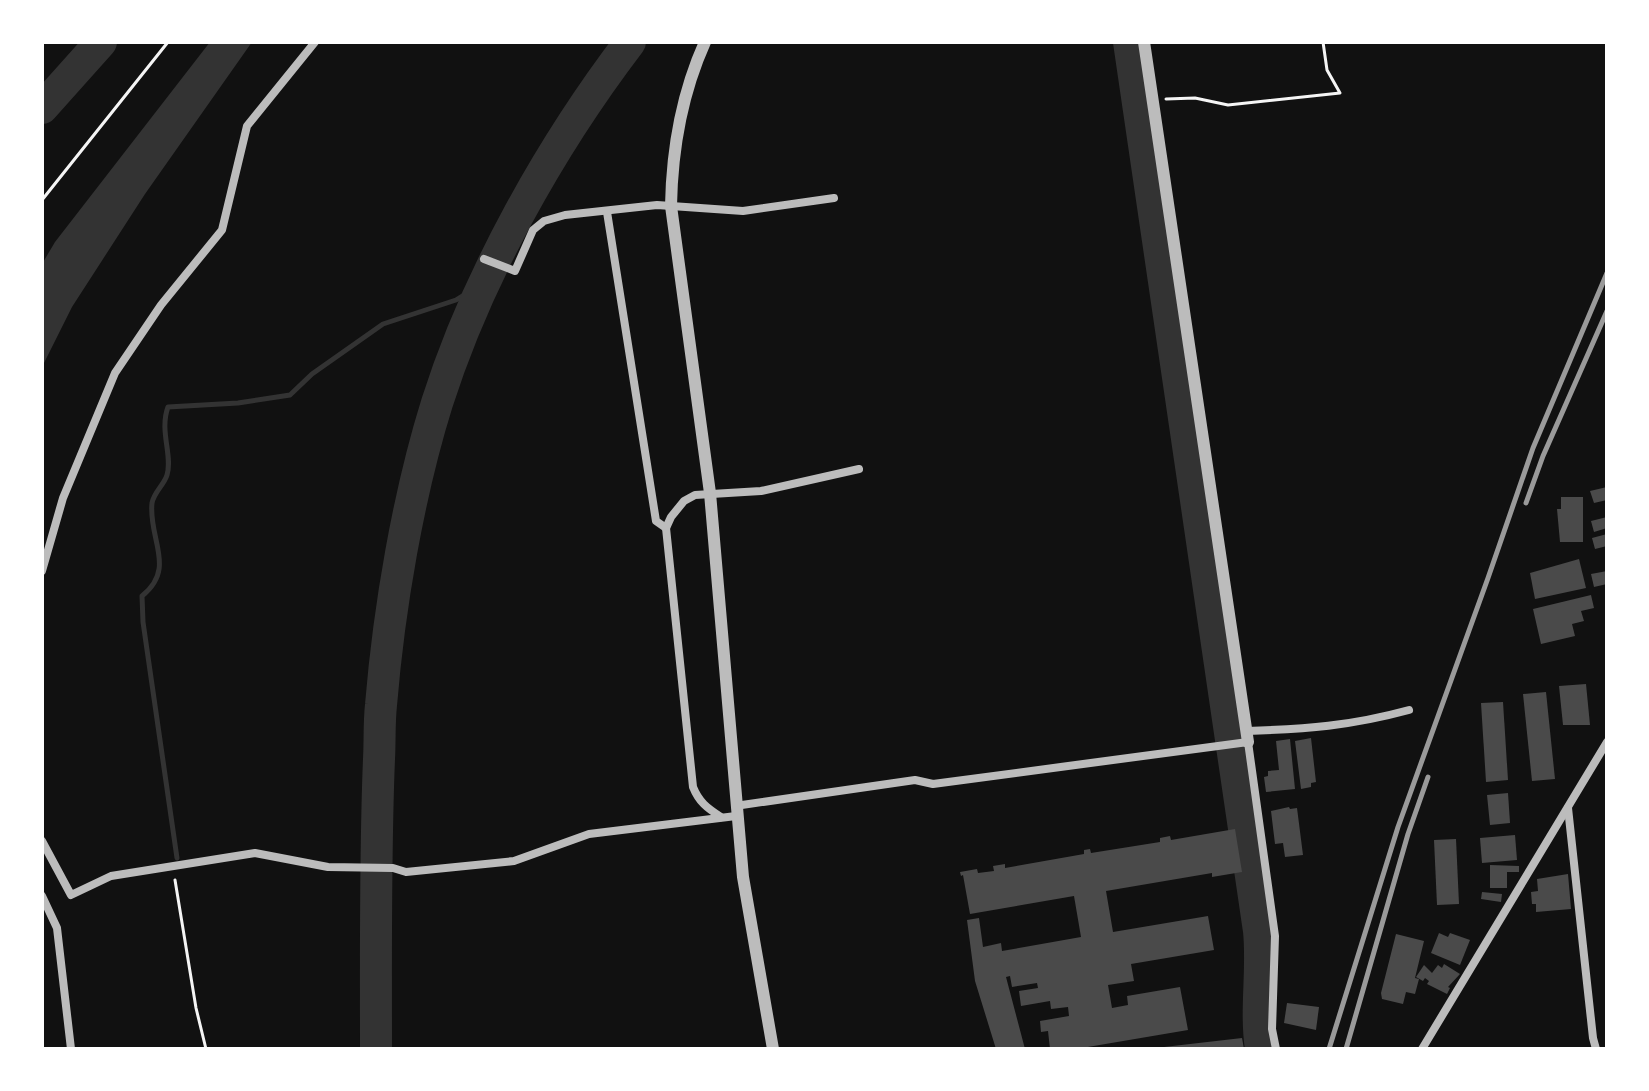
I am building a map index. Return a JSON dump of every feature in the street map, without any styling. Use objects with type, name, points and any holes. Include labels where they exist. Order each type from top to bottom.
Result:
[{"type":"street","points":[[42,571],[63,498],[115,373],[161,305],[222,230],[247,126],[315,42]]},
{"type":"street","points":[[705,42],[682,108],[671,173],[671,206],[710,493],[736,811],[751,932],[773,1049]]},
{"type":"street","points":[[1144,42],[1275,936],[1272,1029],[1276,1049]]},
{"type":"street","points":[[484,259],[515,271],[533,230],[544,221],[565,215],[671,206],[743,211],[834,198]]},
{"type":"street","points":[[607,212],[656,521],[666,528]]},
{"type":"street","points":[[721,817],[705,807],[693,787],[666,528],[684,501],[695,495],[761,491],[859,469]]},
{"type":"street","points":[[42,841],[71,895],[111,876],[255,853],[328,867],[393,868],[406,872],[514,861],[589,834],[721,817],[736,811],[915,780],[933,784],[1223,745],[1248,736],[1366,722],[1409,710]]},
{"type":"street","points":[[1422,1049],[1607,742]]},
{"type":"street","points":[[1567,807],[1596,1049]]},
{"type":"street","points":[[42,896],[57,928],[71,1049]]},
{"type":"path","points":[[42,200],[168,42]]},
{"type":"path","points":[[1154,100],[1195,98],[1228,105],[1340,93],[1327,70],[1323,42]]},
{"type":"path","points":[[172,864],[196,1008],[206,1049]]},
{"type":"shaded area","points":[[210,42],[252,42],[145,194],[72,307],[42,367],[42,264],[55,242]]},
{"type":"building","points":[[1607,487],[1607,500],[1594,503],[1590,491]]},
{"type":"building","points":[[1561,497],[1583,497],[1583,542],[1560,542],[1557,509],[1561,509]]},
{"type":"building","points":[[1607,517],[1607,528],[1594,532],[1591,521]]},
{"type":"building","points":[[1607,534],[1607,546],[1595,549],[1592,538]]},
{"type":"building","points":[[1579,559],[1586,588],[1535,599],[1530,573]]},
{"type":"building","points":[[1607,571],[1607,584],[1594,587],[1591,574]]},
{"type":"building","points":[[1591,595],[1594,608],[1581,611],[1584,621],[1572,624],[1575,636],[1541,644],[1533,609]]},
{"type":"building","points":[[1586,684],[1590,725],[1563,725],[1559,686]]},
{"type":"building","points":[[1546,692],[1555,779],[1532,781],[1523,694]]},
{"type":"building","points":[[1503,702],[1508,780],[1486,782],[1481,703]]},
{"type":"building","points":[[1311,738],[1316,782],[1311,783],[1311,787],[1301,789],[1295,741]]},
{"type":"building","points":[[1290,739],[1295,789],[1266,792],[1264,777],[1268,776],[1268,771],[1279,770],[1276,741]]},
{"type":"building","points":[[1508,793],[1510,823],[1490,825],[1487,795]]},
{"type":"building","points":[[1297,808],[1303,855],[1285,857],[1283,843],[1275,844],[1271,811]]},
{"type":"building","points":[[1235,829],[1242,872],[1212,877],[1212,873],[1106,891],[1113,932],[1208,916],[1214,950],[1131,964],[1134,981],[1108,985],[1112,1008],[1128,1005],[1127,996],[1180,987],[1188,1030],[1076,1049],[1050,1049],[1048,1031],[1041,1032],[1040,1021],[1069,1016],[1068,1007],[1051,1009],[1050,1001],[1021,1006],[1019,991],[1038,988],[1037,983],[1012,987],[1010,976],[1006,977],[1025,1049],[996,1049],[975,981],[967,920],[979,918],[983,947],[1001,943],[1002,951],[1081,937],[1074,896],[970,914],[960,872],[977,869],[978,873],[994,871],[993,866],[1005,864],[1005,868],[1084,854],[1084,850],[1090,849],[1091,853],[1160,842],[1160,838],[1170,836],[1171,840]]},
{"type":"building","points":[[1515,835],[1517,860],[1482,863],[1480,838]]},
{"type":"building","points":[[1456,839],[1459,904],[1437,905],[1434,840]]},
{"type":"building","points":[[1490,865],[1519,866],[1519,872],[1507,872],[1507,888],[1490,888]]},
{"type":"building","points":[[1568,874],[1571,909],[1536,912],[1531,892],[1538,891],[1537,879]]},
{"type":"building","points":[[1482,892],[1502,894],[1501,902],[1481,899]]},
{"type":"building","points":[[1439,933],[1448,937],[1450,933],[1470,940],[1460,965],[1431,953]]},
{"type":"building","points":[[1396,934],[1424,941],[1415,978],[1419,979],[1415,994],[1406,992],[1403,1004],[1382,999],[1381,993]]},
{"type":"building","points":[[1444,964],[1460,974],[1448,987],[1447,994],[1427,984],[1429,981],[1425,978],[1423,981],[1416,977],[1424,965],[1432,973],[1438,965],[1442,968]]},
{"type":"building","points":[[1287,1003],[1319,1007],[1316,1030],[1284,1023]]},
{"type":"building","points":[[1242,1038],[1244,1049],[1164,1049],[1164,1047]]},
{"type":"waterway","points":[[42,108],[101,42]]},
{"type":"waterway","points":[[376,1049],[380,712],[395,591],[417,476],[453,356],[495,261],[544,169],[600,82],[630,42]]},
{"type":"waterway","points":[[1129,42],[1259,931],[1261,1049]]},
{"type":"waterway","points":[[177,858],[143,622],[142,596],[158,575],[159,552],[152,503],[166,479],[168,468],[165,425],[168,407],[238,403],[290,395],[312,374],[383,324],[456,300],[488,280]]},
{"type":"railway","points":[[1329,1049],[1398,827],[1533,448],[1607,273]]},
{"type":"railway","points":[[1526,503],[1543,456],[1607,311]]},
{"type":"railway","points":[[1346,1049],[1408,834],[1428,777]]}]
